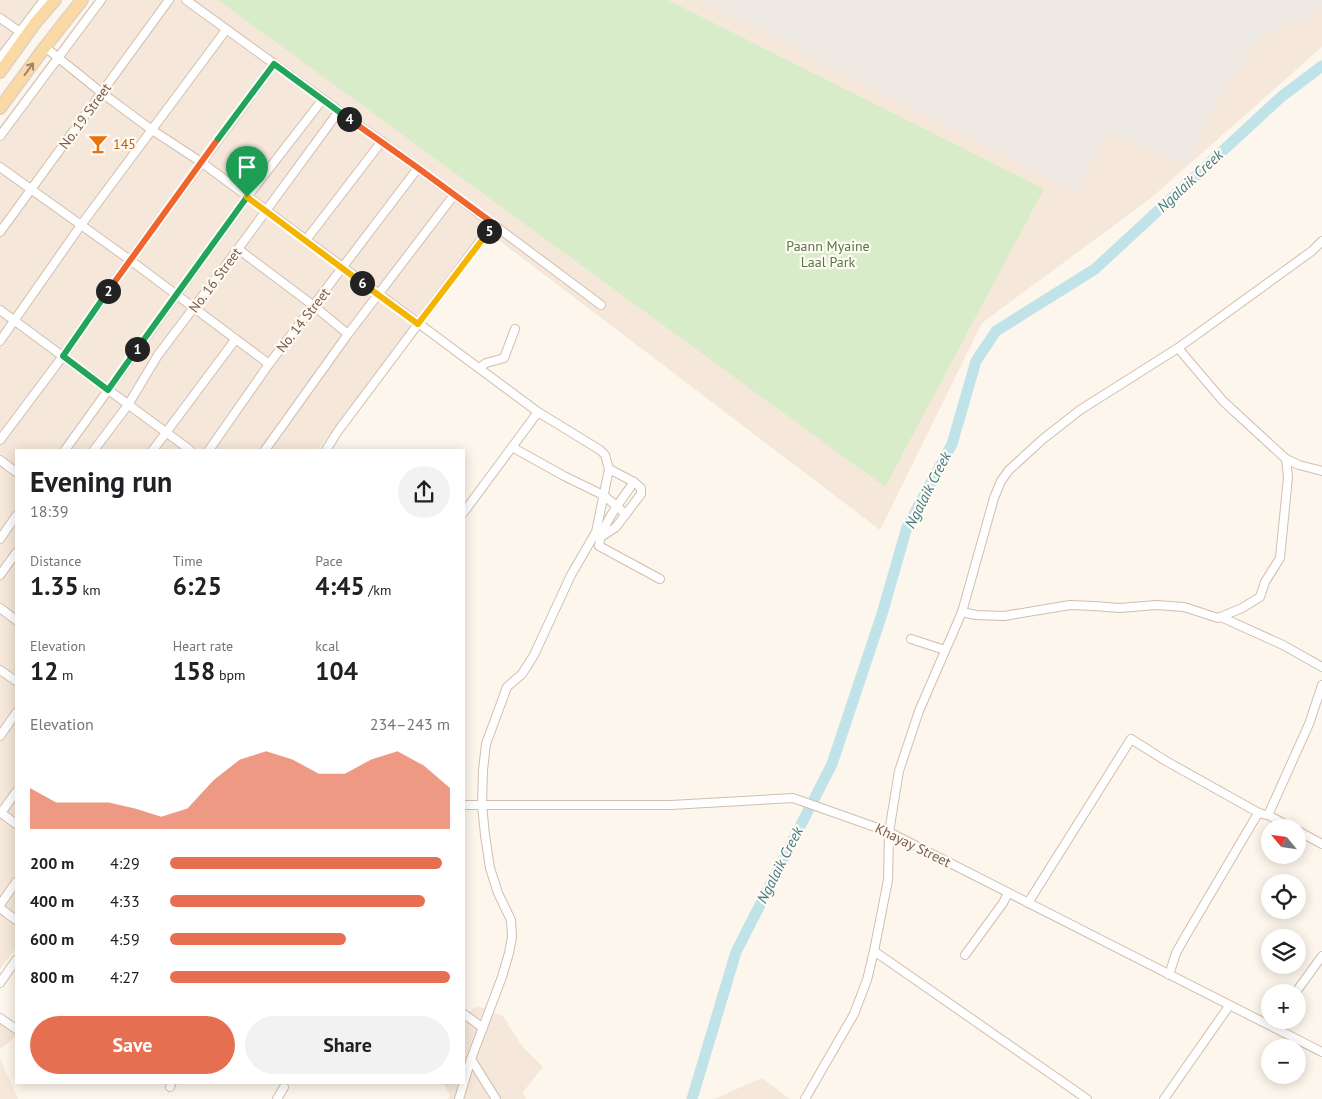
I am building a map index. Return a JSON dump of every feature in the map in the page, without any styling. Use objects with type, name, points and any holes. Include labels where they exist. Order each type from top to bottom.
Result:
[{"type":"main road","points":[[0,72],[23,34],[55,0]]},
{"type":"main road","points":[[0,108],[82,0]]},
{"type":"street","points":[[0,58],[23,34],[44,0]]},
{"type":"street","points":[[0,136],[100,0]]},
{"type":"street","name":"No. 19 Street","points":[[0,232],[168,0]]},
{"type":"street","points":[[186,0],[382,141],[602,305]]},
{"type":"street","points":[[0,18],[23,34]]},
{"type":"street","points":[[0,341],[82,225],[226,30]]},
{"type":"street","points":[[45,47],[102,93],[152,130],[201,162],[538,412],[600,450],[605,455],[609,469],[599,534],[600,548],[660,580]]},
{"type":"street","points":[[0,440],[274,64]]},
{"type":"street","points":[[66,449],[247,197],[323,99]]},
{"type":"street","name":"No. 16 Street","points":[[95,449],[128,405],[158,355],[339,111]]},
{"type":"street","points":[[306,240],[382,141]]},
{"type":"street","points":[[0,167],[130,260],[269,364]]},
{"type":"street","name":"No. 14 Street","points":[[210,449],[269,364],[418,168]]},
{"type":"street","points":[[266,449],[348,334],[454,195]]},
{"type":"street","points":[[327,449],[338,431],[494,224]]},
{"type":"street","points":[[806,1099],[854,1014],[861,998],[874,951],[888,880],[889,832],[899,771],[919,712],[962,612],[997,490],[1009,470],[1043,439],[1080,410],[1178,348],[1322,241]]},
{"type":"street","points":[[238,249],[348,334]]},
{"type":"street","points":[[0,310],[189,449]]},
{"type":"street","points":[[479,368],[486,363],[504,358],[515,329]]},
{"type":"street","points":[[154,449],[235,340]]},
{"type":"street","points":[[1178,348],[1223,401],[1286,459],[1299,465],[1322,471]]},
{"type":"street","points":[[465,511],[538,412]]},
{"type":"street","points":[[512,446],[564,476],[605,496],[625,515]]},
{"type":"street","points":[[962,612],[976,615],[1004,616],[1070,606],[1120,608],[1156,605],[1184,607],[1214,617],[1221,617],[1253,603],[1260,597],[1265,582],[1280,558],[1288,477],[1286,459]]},
{"type":"street","points":[[0,460],[15,471]]},
{"type":"street","points":[[599,534],[616,527],[641,494],[641,488],[634,482],[609,469]]},
{"type":"street","points":[[465,1079],[509,953],[512,928],[511,920],[498,893],[490,868],[482,805],[486,744],[506,687],[522,674],[534,655],[571,575],[634,482]]},
{"type":"street","points":[[0,539],[15,517]]},
{"type":"street","points":[[0,575],[15,558]]},
{"type":"street","points":[[0,608],[15,619]]},
{"type":"street","points":[[1221,617],[1283,646],[1322,667]]},
{"type":"street","points":[[911,639],[945,650]]},
{"type":"street","points":[[0,670],[15,680]]},
{"type":"street","points":[[1268,815],[1309,724],[1322,685]]},
{"type":"street","points":[[0,736],[15,714]]},
{"type":"street","points":[[1028,903],[1131,739],[1166,761],[1275,819]]},
{"type":"street","points":[[15,793],[1,812],[15,823]]},
{"type":"street","name":"Khayay Street","points":[[465,805],[671,805],[793,798],[889,832],[1261,1022]]},
{"type":"street","points":[[1169,975],[1176,953],[1259,812]]},
{"type":"street","points":[[1306,835],[1322,844]]},
{"type":"street","points":[[15,884],[0,906],[15,919]]},
{"type":"street","points":[[965,956],[1003,903],[1008,893]]},
{"type":"street","points":[[874,951],[1087,1099]]},
{"type":"street","points":[[1302,984],[1322,956]]},
{"type":"street","points":[[0,983],[15,961]]},
{"type":"street","points":[[1164,1099],[1229,1006]]},
{"type":"street","points":[[465,1015],[483,1028]]},
{"type":"street","points":[[0,1018],[15,1029]]},
{"type":"street","name":"Khayay Street","points":[[1276,1029],[1322,1052]]},
{"type":"street","points":[[471,1059],[496,1099]]},
{"type":"street","points":[[459,1099],[464,1084]]},
{"type":"street","points":[[277,1099],[284,1087]]},
{"type":"shaded area","points":[[0,0],[40,0],[0,54]]},
{"type":"shaded area","points":[[94,0],[1322,0],[1322,47],[1151,198],[982,323],[880,530],[492,235],[318,449],[15,449],[15,949],[0,969],[0,126]]},
{"type":"shaded area","points":[[704,0],[1322,0],[1322,7],[1304,21],[1290,23],[1259,39],[1224,89],[1186,165],[1108,132],[1077,192]]},
{"type":"shaded area","points":[[477,1006],[503,1016],[522,1046],[543,1067],[523,1092],[526,1099],[448,1099],[450,1095],[444,1084],[465,1084],[465,1015]]},
{"type":"shaded area","points":[[0,1023],[15,1034],[15,1038],[0,1049]]},
{"type":"shaded area","points":[[0,1058],[18,1099],[0,1099]]},
{"type":"shaded area","points":[[762,1078],[790,1099],[714,1099]]},
{"type":"green space","name":"Paann Myaine Laal Park","points":[[218,0],[668,0],[1044,189],[885,487]]},
{"type":"waterway","name":"Ngalaik Creek","points":[[692,1099],[736,952],[832,764],[882,614],[907,527],[952,444],[976,361],[996,331],[1095,269],[1281,97],[1322,66]]},
{"type":"place","name":"145","points":[[98,144]]},
{"type":"route","points":[[274,64],[494,224],[418,324],[247,197],[108,390],[63,356],[130,260],[274,64]]}]
